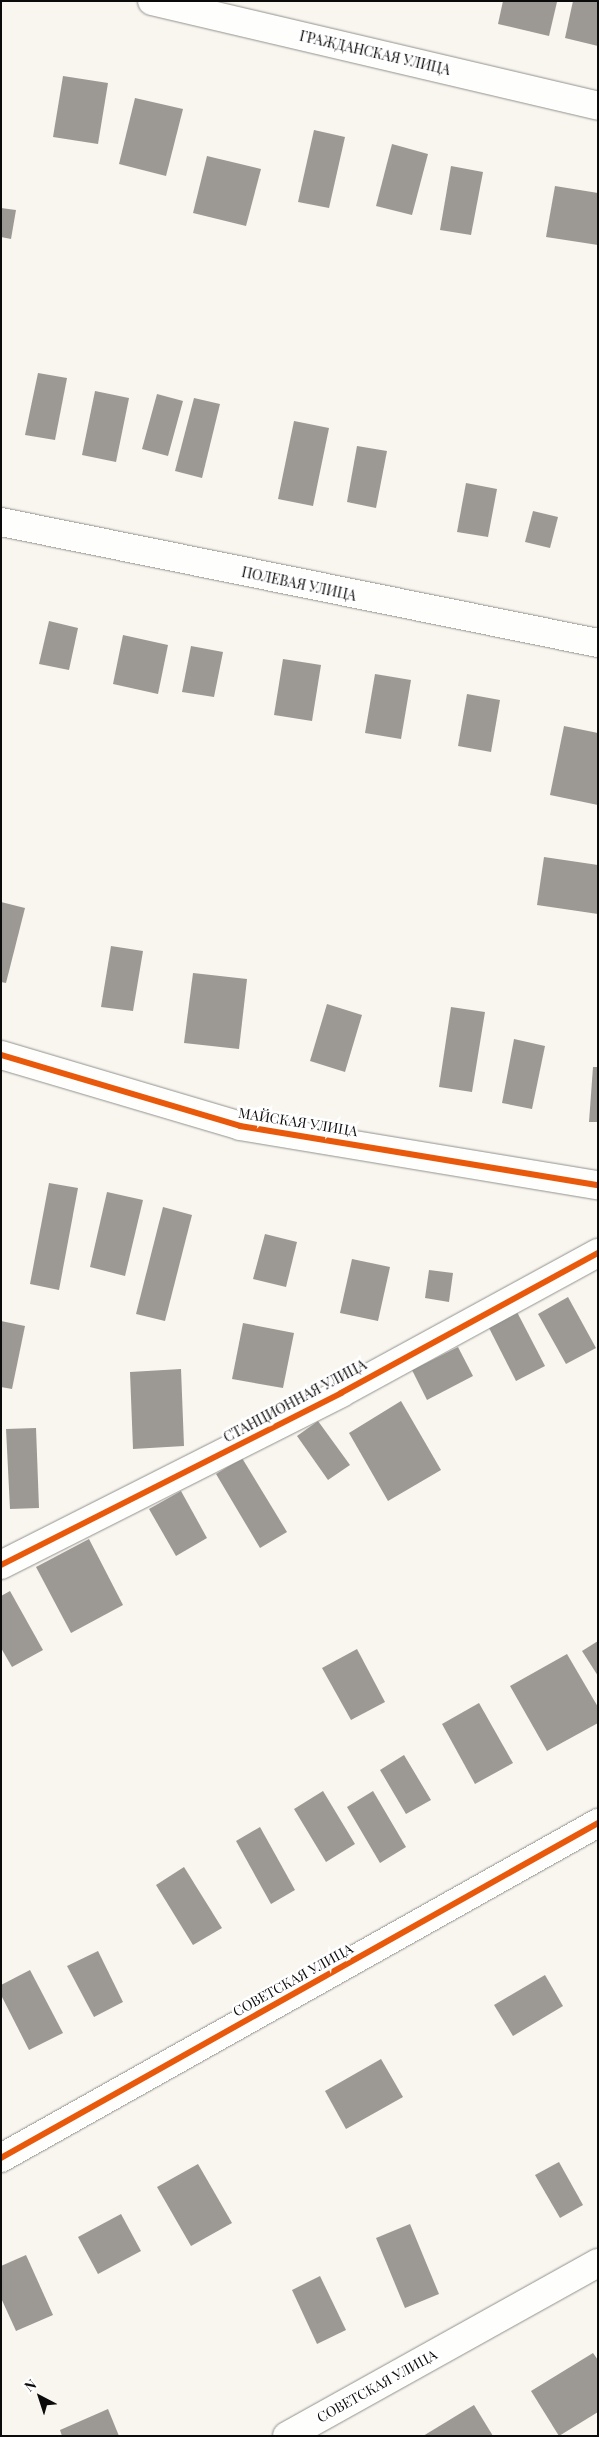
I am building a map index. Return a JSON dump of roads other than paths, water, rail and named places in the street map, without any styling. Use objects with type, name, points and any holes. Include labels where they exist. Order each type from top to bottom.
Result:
[{"type":"street","name":"ГРАЖДАНСКАЯ УЛИЦА","points":[[152,1],[598,106]]},
{"type":"street","name":"ПОЛЕВАЯ УЛИЦА","points":[[1,522],[598,643]]},
{"type":"street","name":"МАЙСКАЯ УЛИЦА","points":[[1,1055],[240,1126],[598,1185]]},
{"type":"street","name":"СТАНЦИОННАЯ УЛИЦА","points":[[1,1565],[340,1393],[598,1253]]},
{"type":"street","name":"СОВЕТСКАЯ УЛИЦА","points":[[1,2158],[598,1823]]},
{"type":"street","name":"СОВЕТСКАЯ УЛИЦА","points":[[287,2436],[598,2263]]}]
